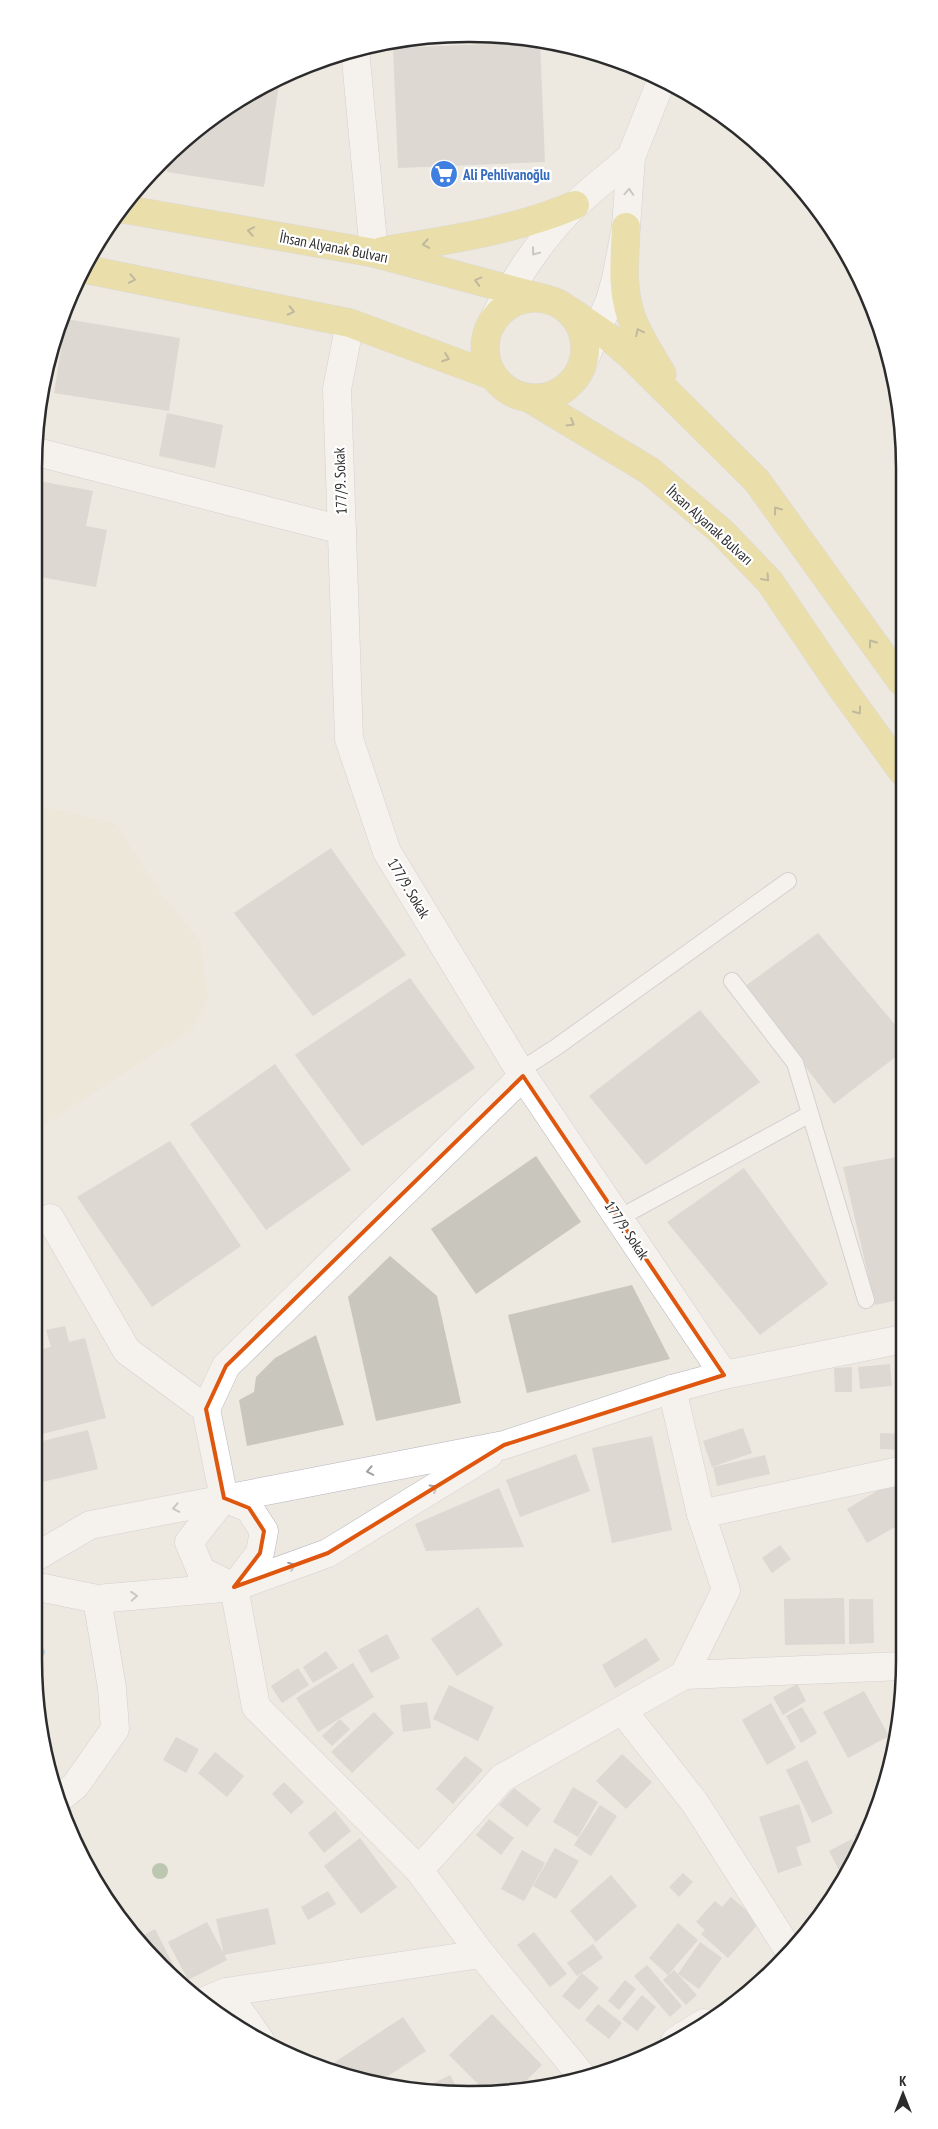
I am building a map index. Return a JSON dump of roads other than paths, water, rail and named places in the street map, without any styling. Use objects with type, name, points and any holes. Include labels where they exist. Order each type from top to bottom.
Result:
[{"type":"main road","points":[[374,252],[470,236],[521,225],[548,217],[575,205]]},
{"type":"main road","name":"İhsan Alyanak Bulvarı","points":[[130,210],[374,252],[542,298]]},
{"type":"main road","points":[[626,228],[624,282],[631,316],[646,347],[681,405]]},
{"type":"main road","points":[[92,271],[350,323],[492,376]]},
{"type":"main road","points":[[569,310],[579,324],[585,339],[585,356],[579,372],[566,387],[549,396],[529,398],[515,395],[502,387],[492,376],[484,357],[485,336],[494,318],[507,305],[524,298],[542,298],[556,302],[569,310],[598,330],[631,356],[756,481],[896,675]]},
{"type":"main road","name":"İhsan Alyanak Bulvarı","points":[[529,398],[650,471],[722,532],[770,582],[839,684],[896,763]]},
{"type":"street","points":[[356,58],[374,252]]},
{"type":"street","points":[[579,372],[598,330],[614,286],[626,228],[631,157],[659,87]]},
{"type":"street","points":[[494,318],[510,289],[546,239],[575,205],[631,157]]},
{"type":"street","name":"177/9. Sokak","points":[[350,323],[337,389],[349,739],[388,852],[521,1073],[724,1375]]},
{"type":"street","points":[[43,454],[342,530]]},
{"type":"street","points":[[234,1587],[201,1571],[190,1542],[224,1498],[206,1409],[226,1366],[521,1073]]},
{"type":"street","points":[[50,1218],[127,1351],[206,1409]]},
{"type":"street","points":[[42,1553],[90,1525],[504,1445],[672,1389],[724,1375],[896,1340]]},
{"type":"street","points":[[672,1389],[701,1514],[726,1590],[684,1675]]},
{"type":"street","points":[[42,1588],[96,1599],[234,1587],[328,1553],[504,1445]]},
{"type":"street","points":[[701,1514],[896,1472]]},
{"type":"street","points":[[224,1498],[249,1508],[264,1532],[260,1552],[234,1587],[256,1707],[419,1870],[481,1954],[579,2072]]},
{"type":"street","points":[[64,1794],[75,1786],[115,1729],[112,1688],[96,1599]]},
{"type":"street","points":[[419,1870],[502,1778],[684,1675],[896,1666]]},
{"type":"street","points":[[623,1711],[695,1803],[786,1946]]},
{"type":"street","points":[[216,1996],[481,1954]]},
{"type":"street","points":[[216,1996],[239,2019]]},
{"type":"lane","points":[[521,1073],[788,881]]},
{"type":"lane","points":[[732,981],[795,1063],[866,1300]]},
{"type":"lane","points":[[619,1218],[810,1114]]},
{"type":"place","name":"Ali Pehlivanoğlu","points":[[444,174]]}]
